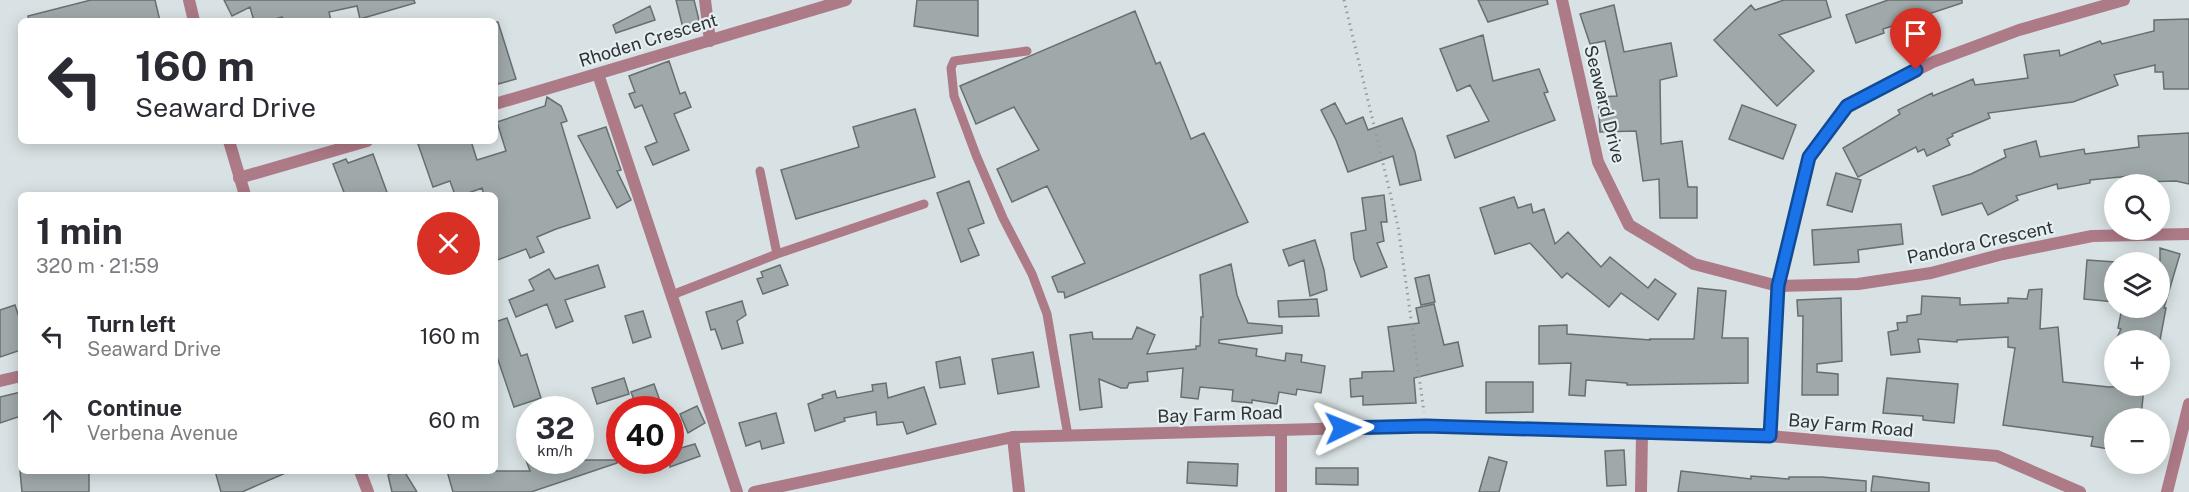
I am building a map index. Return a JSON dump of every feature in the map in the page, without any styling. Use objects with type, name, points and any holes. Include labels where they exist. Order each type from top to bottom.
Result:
[{"type":"street","points":[[189,0],[193,18]]},
{"type":"street","points":[[705,0],[710,41]]},
{"type":"street","name":"Rhoden Crescent","points":[[498,103],[846,0]]},
{"type":"street","name":"Seaward Drive","points":[[1562,0],[1598,162],[1629,225],[1694,264],[1778,286]]},
{"type":"street","points":[[1770,436],[1778,286],[1809,157],[1847,106],[1933,62],[2019,30],[2124,0]]},
{"type":"street","points":[[598,74],[737,492]]},
{"type":"street","points":[[230,144],[244,192]]},
{"type":"street","points":[[238,178],[357,144]]},
{"type":"street","name":"Pandora Crescent","points":[[1778,286],[1858,284],[1930,273],[2003,254],[2092,236],[2189,234]]},
{"type":"street","points":[[0,381],[18,377]]},
{"type":"street","points":[[2167,492],[2189,404]]},
{"type":"street","name":"Bay Farm Road","points":[[754,492],[1013,437],[1426,426],[1770,436],[1996,456],[2080,492]]},
{"type":"street","points":[[1281,430],[1281,492]]},
{"type":"street","points":[[1641,492],[1642,433]]},
{"type":"street","points":[[1013,437],[1019,492]]},
{"type":"street","points":[[361,474],[368,492]]},
{"type":"lane","points":[[1027,51],[954,61],[951,68],[954,96],[976,155],[1003,218],[1032,274],[1047,314],[1068,436]]},
{"type":"lane","points":[[760,171],[777,254]]},
{"type":"lane","points":[[672,296],[777,254],[924,204]]},
{"type":"path","points":[[1344,0],[1398,226],[1426,426]]},
{"type":"building","points":[[91,0],[155,0],[159,18],[28,18],[28,16]]},
{"type":"building","points":[[224,0],[414,0],[415,3],[363,18],[360,18],[357,6],[329,12],[330,18],[253,18],[250,7],[232,16]]},
{"type":"building","points":[[676,0],[694,0],[700,24],[683,28]]},
{"type":"building","points":[[917,0],[978,0],[978,36],[914,26]]},
{"type":"building","points":[[1478,0],[1547,0],[1548,4],[1488,22]]},
{"type":"building","points":[[1784,0],[1826,0],[1831,17],[1779,35],[1814,71],[1777,106],[1714,40],[1751,5],[1755,10]]},
{"type":"building","points":[[1888,0],[1962,0],[1962,3],[1883,29],[1884,33],[1856,43],[1846,15]]},
{"type":"building","points":[[1614,5],[1624,52],[1671,43],[1677,76],[1660,80],[1661,144],[1682,141],[1688,187],[1697,187],[1697,218],[1660,218],[1659,179],[1643,181],[1636,131],[1600,132],[1598,97],[1617,96],[1605,41],[1590,44],[1580,14]]},
{"type":"building","points":[[650,6],[655,20],[616,33],[613,25]]},
{"type":"building","points":[[1135,11],[1156,64],[1160,62],[1191,139],[1204,133],[1248,222],[1065,298],[1064,292],[1058,292],[1052,277],[1085,263],[1047,186],[1012,202],[997,169],[1039,150],[1014,107],[976,124],[960,86]]},
{"type":"building","points":[[2189,19],[2189,89],[2164,89],[2163,72],[2155,72],[2155,65],[2114,75],[2118,85],[2073,102],[1988,113],[1990,118],[1952,134],[1953,136],[1947,139],[1950,145],[1927,156],[1924,149],[1918,152],[1916,147],[1858,177],[1843,148],[1900,114],[1898,110],[1932,93],[1933,96],[1973,79],[1975,85],[2028,78],[2024,55],[2059,50],[2060,56],[2100,41],[2102,44],[2154,31],[2154,20]]},
{"type":"building","points":[[498,22],[516,79],[498,84]]},
{"type":"building","points":[[1483,35],[1493,81],[1539,69],[1548,92],[1544,93],[1555,120],[1455,158],[1447,136],[1489,121],[1470,85],[1457,91],[1440,49]]},
{"type":"building","points":[[669,61],[680,94],[685,92],[691,107],[674,114],[689,150],[653,165],[645,147],[657,142],[642,105],[635,108],[629,94],[635,92],[629,76]]},
{"type":"building","points":[[547,97],[561,106],[567,121],[561,123],[590,218],[537,237],[544,252],[530,258],[526,249],[498,260],[498,192],[483,192],[482,188],[471,192],[454,192],[450,181],[433,187],[418,144],[472,144],[477,160],[506,151],[498,122],[545,106]]},
{"type":"building","points":[[1335,103],[1346,124],[1363,117],[1368,130],[1402,118],[1415,152],[1421,180],[1400,185],[1393,156],[1348,172],[1321,110]]},
{"type":"building","points":[[1742,105],[1796,125],[1783,159],[1729,139]]},
{"type":"building","points":[[915,109],[935,177],[796,219],[781,170],[859,147],[853,127]]},
{"type":"building","points":[[606,127],[621,170],[617,171],[631,200],[617,208],[578,136]]},
{"type":"building","points":[[2189,133],[2189,184],[2170,181],[2170,174],[2104,174],[2104,179],[2090,180],[2090,183],[2058,189],[2057,184],[2016,196],[2018,200],[1988,215],[1982,203],[1942,215],[1933,186],[1971,174],[2006,157],[2004,150],[2036,141],[2040,157],[2084,149],[2085,154],[2139,147],[2138,136]]},
{"type":"building","points":[[373,154],[387,192],[344,192],[333,164],[346,159],[348,163]]},
{"type":"building","points":[[1836,173],[1861,180],[1852,212],[1827,205]]},
{"type":"building","points":[[969,181],[984,223],[968,229],[979,255],[961,262],[937,193]]},
{"type":"building","points":[[1384,195],[1387,222],[1381,222],[1384,241],[1377,243],[1387,267],[1361,277],[1354,259],[1351,233],[1366,230],[1362,198]]},
{"type":"building","points":[[1514,197],[1518,208],[1531,204],[1533,213],[1544,209],[1555,244],[1568,232],[1601,267],[1610,257],[1648,288],[1655,279],[1676,294],[1658,320],[1621,293],[1609,307],[1567,273],[1562,278],[1530,243],[1495,254],[1480,208]]},
{"type":"building","points":[[1901,224],[1903,244],[1858,250],[1859,262],[1814,265],[1812,230]]},
{"type":"building","points":[[1315,240],[1327,290],[1310,296],[1304,260],[1289,266],[1283,250]]},
{"type":"building","points":[[2160,248],[2180,254],[2170,288],[2170,252],[2160,252]]},
{"type":"building","points":[[2087,260],[2104,261],[2104,301],[2084,299]]},
{"type":"building","points":[[1231,264],[1237,295],[1248,323],[1282,326],[1282,333],[1219,340],[1219,343],[1257,349],[1256,356],[1285,361],[1286,353],[1302,355],[1301,362],[1325,366],[1321,393],[1297,389],[1296,395],[1279,392],[1277,404],[1252,400],[1252,403],[1232,401],[1233,390],[1200,387],[1198,399],[1181,397],[1183,368],[1147,372],[1148,381],[1129,383],[1127,388],[1121,388],[1099,379],[1102,407],[1080,410],[1070,335],[1092,332],[1093,339],[1132,339],[1137,327],[1155,335],[1147,354],[1196,349],[1196,346],[1200,346],[1201,317],[1203,317],[1200,275]]},
{"type":"building","points":[[598,265],[605,287],[565,300],[573,321],[556,328],[547,304],[516,317],[509,300],[534,290],[529,280],[549,269],[555,279]]},
{"type":"building","points":[[780,265],[788,285],[763,294],[757,279],[763,277],[761,272]]},
{"type":"building","points":[[1429,275],[1435,302],[1421,305],[1415,278]]},
{"type":"building","points":[[1698,288],[1726,291],[1722,338],[1748,338],[1748,383],[1627,385],[1627,383],[1586,380],[1585,396],[1569,395],[1571,363],[1539,364],[1539,326],[1567,325],[1567,334],[1651,340],[1649,339],[1694,339]]},
{"type":"building","points":[[2042,289],[2040,329],[2058,327],[2063,382],[2104,386],[2104,396],[2143,396],[2142,408],[2104,408],[2104,448],[2091,446],[2093,437],[2003,425],[2015,348],[2008,347],[2008,337],[1957,340],[1957,342],[1918,339],[1920,352],[1891,355],[1888,332],[1898,330],[1897,323],[1907,322],[1907,316],[1921,314],[1922,296],[1960,298],[1960,305],[2008,303],[2008,298],[2027,299],[2029,290]]},
{"type":"building","points":[[1841,298],[1842,361],[1817,364],[1817,372],[1838,374],[1838,395],[1802,395],[1803,316],[1798,316],[1797,300]]},
{"type":"building","points":[[1317,299],[1319,316],[1279,317],[1278,301]]},
{"type":"building","points":[[742,301],[746,315],[737,321],[743,343],[722,349],[715,329],[711,330],[706,312]]},
{"type":"building","points":[[1434,304],[1444,345],[1458,342],[1463,366],[1414,378],[1416,403],[1363,405],[1363,396],[1351,397],[1350,379],[1362,378],[1362,372],[1394,371],[1388,327],[1419,323],[1416,308]]},
{"type":"building","points":[[15,305],[18,314],[18,351],[0,357],[0,310]]},
{"type":"building","points":[[643,311],[651,337],[633,343],[625,316]]},
{"type":"building","points":[[507,318],[521,356],[527,354],[540,396],[516,396],[516,406],[514,407],[498,360],[498,321]]},
{"type":"building","points":[[2120,318],[2164,318],[2162,330],[2121,330],[2118,328]]},
{"type":"building","points":[[1033,352],[1039,387],[998,394],[992,359]]},
{"type":"building","points":[[960,357],[965,384],[940,388],[936,362]]},
{"type":"building","points":[[624,378],[629,394],[606,396],[606,401],[597,404],[592,388]]},
{"type":"building","points":[[1887,378],[1958,384],[1954,423],[1923,420],[1923,416],[1883,413]]},
{"type":"building","points":[[1486,382],[1533,382],[1533,412],[1486,413]]},
{"type":"building","points":[[886,383],[888,398],[924,387],[936,424],[907,434],[903,422],[877,425],[876,412],[844,418],[845,421],[815,431],[808,404],[823,398],[822,395],[835,391],[837,398],[873,391],[872,385]]},
{"type":"building","points":[[654,384],[658,396],[632,396],[631,392]]},
{"type":"building","points":[[18,393],[18,417],[0,423],[0,397]]},
{"type":"building","points":[[697,406],[705,423],[688,433],[684,424],[684,412]]},
{"type":"building","points":[[776,413],[784,443],[762,449],[760,441],[746,446],[739,423]]},
{"type":"building","points":[[695,444],[700,456],[684,462],[684,447]]},
{"type":"building","points":[[1624,450],[1626,485],[1607,486],[1605,451]]},
{"type":"building","points":[[1489,457],[1507,462],[1499,492],[1479,492]]},
{"type":"building","points":[[594,460],[606,460],[606,467],[594,471]]},
{"type":"building","points":[[1188,462],[1238,464],[1237,486],[1187,483]]},
{"type":"building","points":[[1316,468],[1358,468],[1358,485],[1316,484]]},
{"type":"building","points":[[498,471],[516,471],[516,474],[584,474],[531,492],[453,492],[448,474],[498,474]]},
{"type":"building","points":[[1681,471],[1751,479],[1751,476],[1789,479],[1789,477],[1822,477],[1866,481],[1866,492],[1678,492]]},
{"type":"building","points":[[20,474],[89,474],[89,492],[22,492]]},
{"type":"building","points":[[216,474],[283,474],[242,492],[221,492]]},
{"type":"building","points":[[406,474],[417,492],[392,492],[388,475]]},
{"type":"building","points":[[1873,476],[1929,483],[1929,492],[1871,492]]},
{"type":"route","points":[[1343,428],[1426,426],[1770,436],[1778,286],[1809,157],[1847,106],[1916,70]]}]
